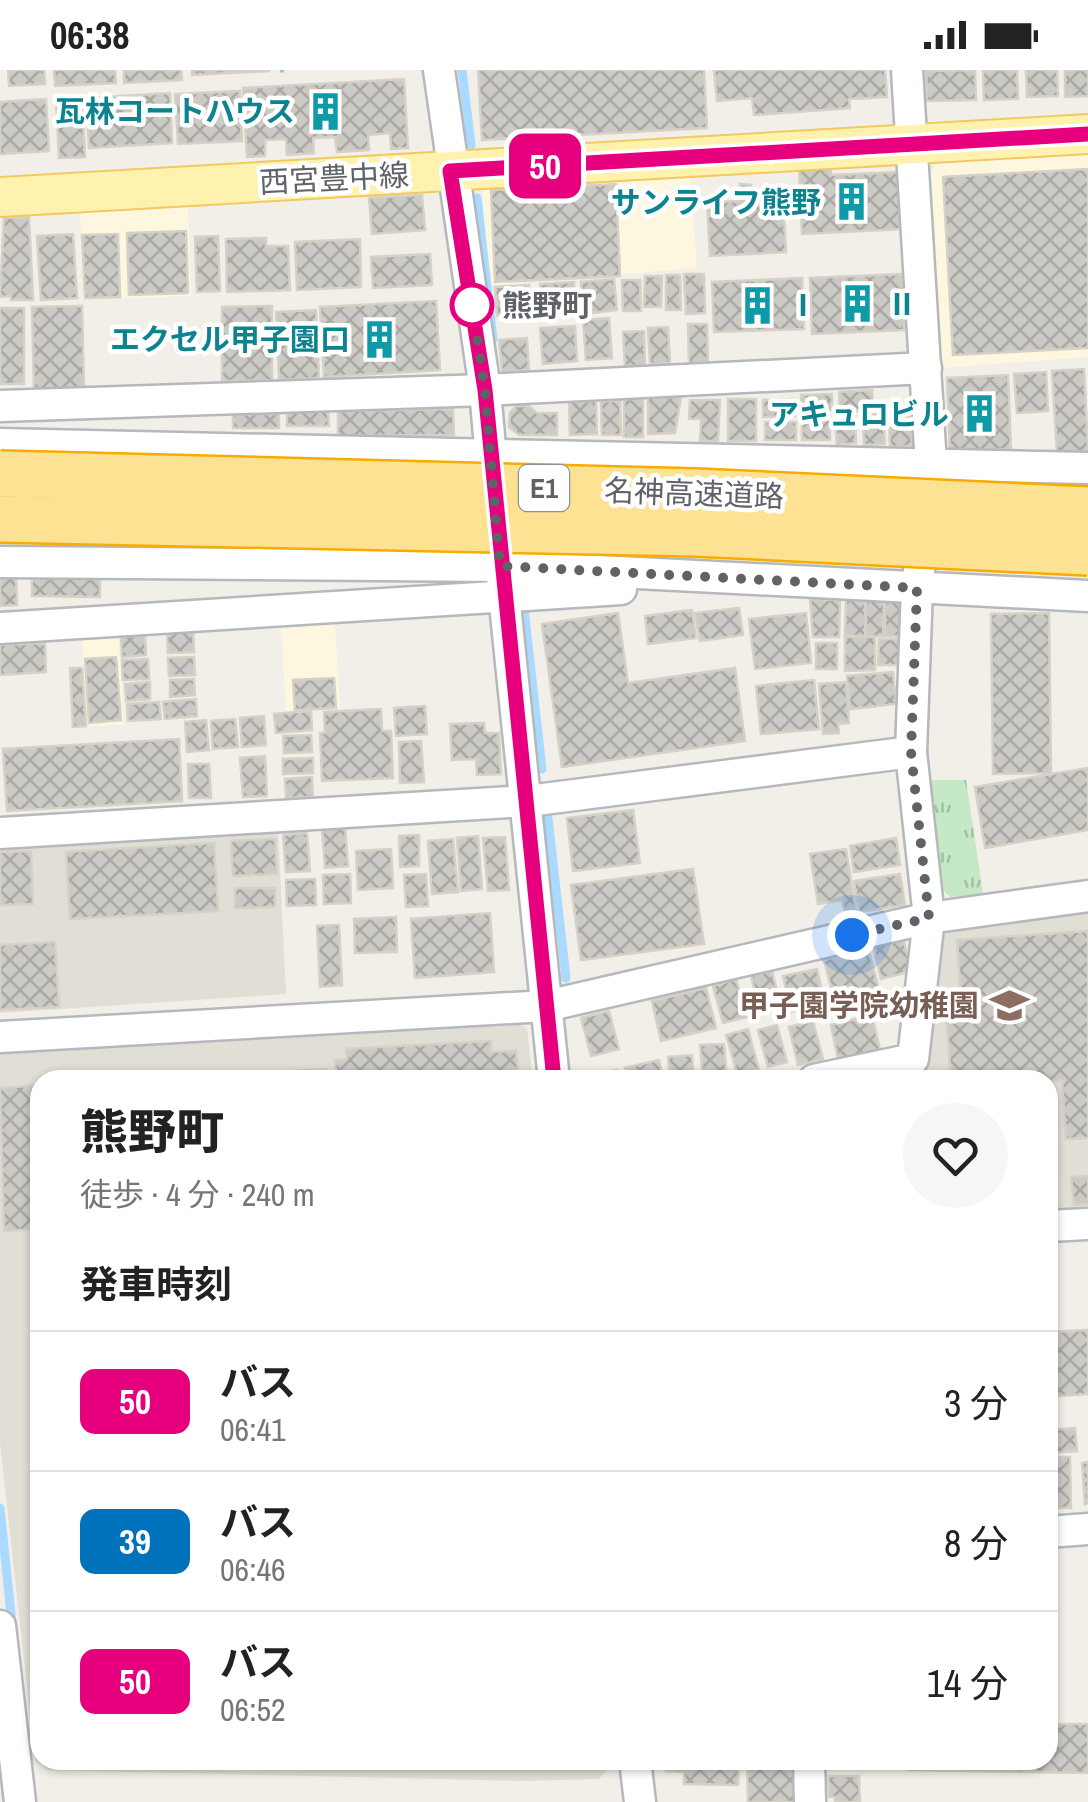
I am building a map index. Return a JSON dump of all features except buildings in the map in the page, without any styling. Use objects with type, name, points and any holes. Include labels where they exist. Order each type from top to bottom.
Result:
[{"type":"highway","name":"名神高速道路","points":[[0,474],[676,492],[1088,510]]},
{"type":"highway","name":"名神高速道路","points":[[0,519],[696,532],[1088,552]]},
{"type":"main road","name":"西宮豊中線","points":[[0,198],[1088,134]]},
{"type":"street","points":[[439,70],[450,171],[485,390],[553,1070]]},
{"type":"street","points":[[864,1070],[913,1060],[929,918],[911,752],[917,588],[930,465],[907,70]]},
{"type":"street","points":[[0,406],[485,390],[926,368]]},
{"type":"street","points":[[217,399],[217,447]]},
{"type":"street","points":[[0,444],[1088,468]]},
{"type":"street","points":[[0,562],[502,581],[770,580],[1088,596]]},
{"type":"street","points":[[0,628],[502,581]]},
{"type":"street","points":[[0,833],[528,800],[911,752]]},
{"type":"street","points":[[0,1037],[546,1006],[929,918],[1088,896]]},
{"type":"street","points":[[1058,1226],[1088,1224]]},
{"type":"street","points":[[1058,1531],[1088,1529]]},
{"type":"street","points":[[0,1626],[20,1802]]},
{"type":"street","points":[[636,1770],[640,1802]]},
{"type":"street","points":[[809,1770],[810,1802]]},
{"type":"shaded area","points":[[1088,151],[1088,357],[941,368],[930,172],[942,160]]},
{"type":"shaded area","points":[[690,174],[697,268],[488,285],[482,183]]},
{"type":"shaded area","points":[[188,206],[191,296],[83,299],[80,209]]},
{"type":"shaded area","points":[[335,623],[340,708],[286,711],[281,626]]},
{"type":"shaded area","points":[[118,634],[124,724],[87,727],[82,636]]},
{"type":"shaded area","points":[[278,830],[286,994],[0,1013],[0,846]]},
{"type":"shaded area","name":"甲子園学院幼稚園","points":[[1088,909],[1088,1211],[1058,1213],[1058,1070],[921,1070],[940,941],[949,930]]},
{"type":"shaded area","points":[[515,1021],[527,1029],[532,1070],[30,1070],[30,1715],[0,1442],[0,1047]]},
{"type":"shaded area","points":[[48,1770],[607,1770],[599,1779],[525,1781]]},
{"type":"green space","points":[[927,780],[966,780],[983,894],[950,897],[939,886]]},
{"type":"waterway","points":[[462,70],[471,145]]},
{"type":"waterway","points":[[477,198],[493,339]]},
{"type":"waterway","points":[[524,609],[542,769]]},
{"type":"waterway","points":[[548,818],[566,978]]},
{"type":"waterway","points":[[0,1508],[12,1624]]},
{"type":"bus line","name":"50","points":[[553,1070],[485,390],[450,171],[1088,134]]},
{"type":"place","name":"瓦林コートハウス","points":[[325,111]]},
{"type":"place","name":"サンライフ熊野","points":[[851,202]]},
{"type":"place","name":"Ⅱ","points":[[857,304]]},
{"type":"place","name":"熊野町","points":[[472,305]]},
{"type":"place","name":"Ⅰ","points":[[758,305]]},
{"type":"place","name":"エクセル甲子園口","points":[[380,339]]},
{"type":"place","name":"アキュロビル","points":[[979,414]]},
{"type":"place","name":"甲子園学院幼稚園","points":[[1009,1005]]},
{"type":"route","points":[[472,305],[485,390],[500,566],[917,588],[911,752],[929,918],[852,935]]}]
